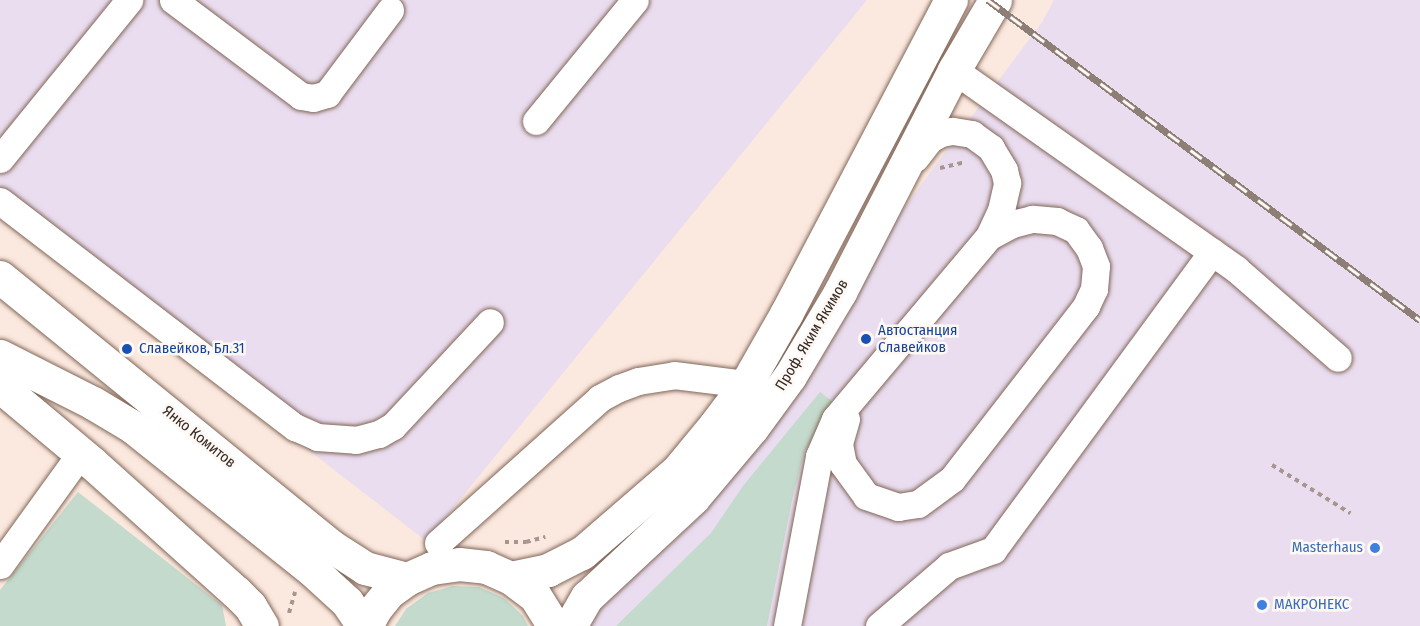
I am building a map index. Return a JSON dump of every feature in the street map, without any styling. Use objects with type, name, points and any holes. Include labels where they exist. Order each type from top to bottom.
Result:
[{"type":"main road","points":[[511,578],[548,570],[565,563],[582,553],[646,501],[677,471],[746,384],[786,314],[951,0]]},
{"type":"main road","name":"Проф. Яким Якимов","points":[[570,626],[587,597],[693,498],[759,419],[790,376],[840,292],[954,70],[995,0]]},
{"type":"main road","name":"Янко Комитов","points":[[0,277],[331,546],[365,568],[407,579]]},
{"type":"main road","points":[[0,357],[93,403],[141,433],[318,574],[347,602],[364,626],[389,592],[407,579],[432,568],[459,564],[486,567],[511,578],[535,596],[554,626]]},
{"type":"main road","points":[[0,386],[80,454],[250,606],[262,626]]},
{"type":"lane","points":[[0,159],[129,0]]},
{"type":"lane","points":[[173,0],[302,96],[314,98],[327,94],[390,10]]},
{"type":"lane","points":[[536,121],[635,0]]},
{"type":"lane","points":[[954,70],[1236,269],[1338,358]]},
{"type":"lane","points":[[787,626],[819,456],[835,419],[989,236],[1001,210],[1006,183],[1004,170],[991,148],[972,134],[952,131],[930,139],[896,182]]},
{"type":"lane","points":[[0,201],[295,427],[317,437],[356,440],[379,434],[393,426],[490,322]]},
{"type":"lane","points":[[859,391],[847,416],[839,444],[843,464],[866,496],[898,507],[918,504],[952,479],[1086,306],[1094,289],[1096,266],[1089,248],[1076,230],[1057,221],[1032,219],[1012,224],[989,236]]},
{"type":"lane","points":[[879,626],[949,566],[993,550],[1212,252]]},
{"type":"lane","points":[[438,543],[600,398],[619,388],[638,381],[674,375],[746,384]]},
{"type":"lane","points":[[0,565],[80,454]]},
{"type":"path","points":[[1272,465],[1350,513]]},
{"type":"shaded area","points":[[0,0],[867,0],[426,541],[0,211]]},
{"type":"shaded area","points":[[1054,0],[1420,0],[1420,626],[579,626],[792,359],[1042,22]]},
{"type":"green space","points":[[820,392],[837,405],[805,450],[792,500],[767,626],[616,626],[711,533],[743,486]]},
{"type":"green space","points":[[78,492],[222,605],[226,626],[0,626],[0,590]]},
{"type":"green space","points":[[453,586],[479,587],[504,598],[523,616],[528,626],[395,626],[406,609],[428,593]]},
{"type":"railway","points":[[988,0],[1420,320]]},
{"type":"place","name":"Автостанция Славейков","points":[[866,339]]},
{"type":"place","name":"Славейков, Бл.31","points":[[127,349]]},
{"type":"place","name":"Masterhaus","points":[[1375,548]]},
{"type":"place","name":"МАКРОНЕКС","points":[[1262,605]]}]
